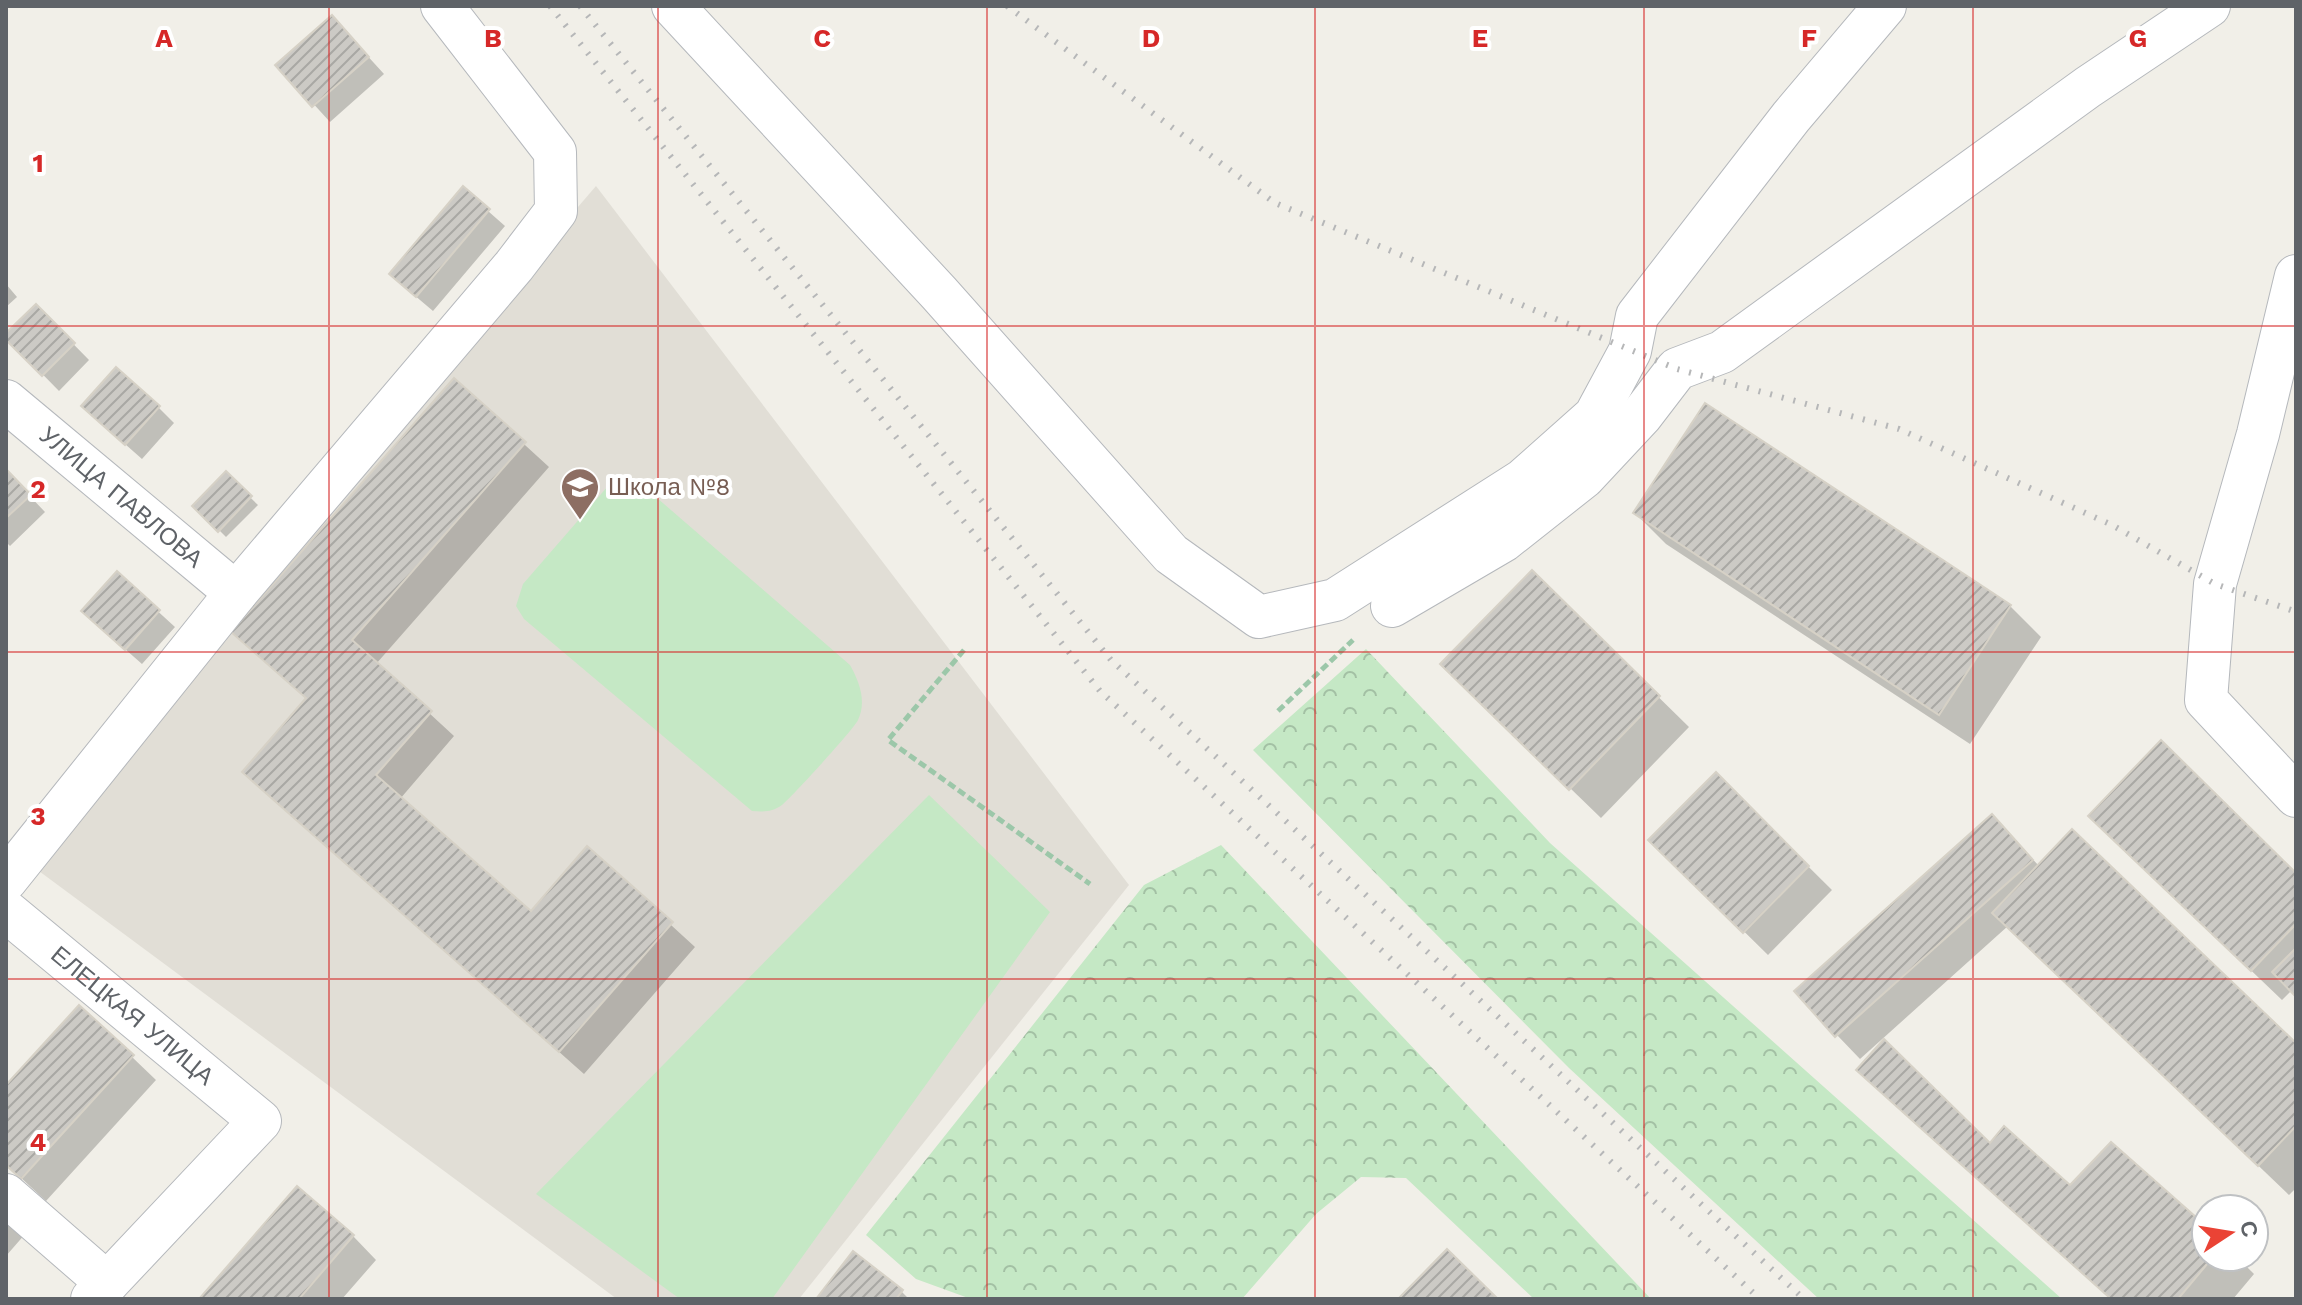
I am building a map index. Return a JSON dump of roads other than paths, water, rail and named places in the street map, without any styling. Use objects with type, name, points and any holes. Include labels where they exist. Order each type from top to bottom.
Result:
[{"type":"street","points":[[6,880],[236,593],[514,266],[556,211],[555,152],[442,6]]},
{"type":"street","points":[[673,6],[939,293],[1171,554],[1259,617],[1335,600],[1523,480],[1595,416],[1630,351],[1637,316],[1791,117],[1885,6]]},
{"type":"street","points":[[1392,606],[1503,541],[1584,477],[1641,416],[1677,369],[1722,352],[2088,87],[2209,6]]},
{"type":"street","points":[[2296,276],[2258,434],[2215,584],[2206,700],[2296,796]]},
{"type":"street","name":"УЛИЦА ПАВЛОВА","points":[[6,401],[236,593]]},
{"type":"street","name":"ЕЛЕЦКАЯ УЛИЦА","points":[[6,911],[260,1121],[100,1291]]},
{"type":"street","points":[[6,1195],[100,1291]]},
{"type":"railway","points":[[550,6],[1100,691],[1760,1299]]},
{"type":"railway","points":[[580,6],[1111,660],[1804,1299]]},
{"type":"railway","points":[[1007,6],[1275,203],[1677,369],[1899,429],[2112,525],[2215,584],[2296,614]]},
{"type":"place","name":"Школа №8","points":[[580,521]]}]
